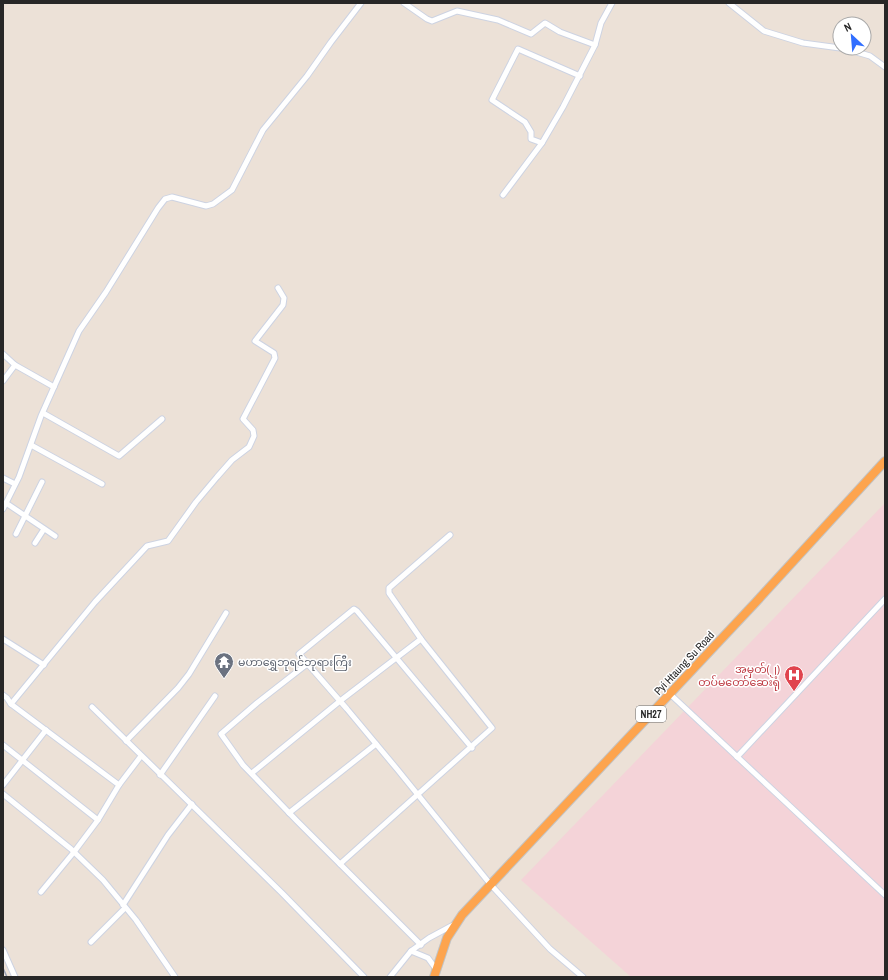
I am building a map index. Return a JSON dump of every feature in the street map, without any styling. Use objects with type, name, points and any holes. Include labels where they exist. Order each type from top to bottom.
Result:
[{"type":"highway","name":"Pyi Htaung Su Road","points":[[435,973],[447,938],[462,915],[670,694],[885,461]]},
{"type":"street","points":[[3,509],[15,484],[43,413],[79,331],[106,292],[158,208],[165,199],[172,197],[206,206],[213,204],[232,190],[263,130],[307,76],[361,3]]},
{"type":"street","points":[[404,3],[432,21],[457,11],[498,20],[531,34],[544,23],[560,32],[594,45]]},
{"type":"street","points":[[503,195],[542,143],[580,76],[594,45],[601,24],[612,3]]},
{"type":"street","points":[[729,3],[764,30],[804,43],[832,47]]},
{"type":"street","points":[[542,143],[531,139],[531,132],[525,122],[492,100],[518,49],[580,76]]},
{"type":"street","points":[[870,56],[885,67]]},
{"type":"street","points":[[11,704],[95,602],[128,566],[147,546],[168,541],[196,502],[217,477],[232,460],[249,446],[254,436],[253,430],[243,419],[276,358],[274,353],[255,341],[283,305],[284,298],[278,288]]},
{"type":"street","points":[[3,354],[15,364],[54,387]]},
{"type":"street","points":[[3,382],[15,364]]},
{"type":"street","points":[[43,413],[119,456],[162,419]]},
{"type":"street","points":[[31,445],[102,484]]},
{"type":"street","points":[[3,478],[15,484]]},
{"type":"street","points":[[16,534],[26,517],[42,482]]},
{"type":"street","points":[[6,503],[55,536]]},
{"type":"street","points":[[35,543],[44,529]]},
{"type":"street","points":[[340,864],[472,748],[492,728],[421,639],[389,594],[389,588],[450,535]]},
{"type":"street","points":[[737,757],[885,599]]},
{"type":"street","points":[[472,748],[356,610],[354,609],[299,654],[376,744],[491,885],[550,949],[583,977]]},
{"type":"street","points":[[126,741],[178,688],[189,674],[226,613]]},
{"type":"street","points":[[3,639],[44,665]]},
{"type":"street","points":[[252,774],[340,701],[421,639]]},
{"type":"street","points":[[307,664],[220,734],[243,765],[421,945]]},
{"type":"street","points":[[670,694],[885,895]]},
{"type":"street","points":[[3,695],[11,704],[119,785]]},
{"type":"street","points":[[160,775],[215,696]]},
{"type":"street","points":[[92,707],[321,932],[364,977]]},
{"type":"street","points":[[3,785],[46,730]]},
{"type":"street","points":[[289,813],[376,744]]},
{"type":"street","points":[[3,745],[98,820]]},
{"type":"street","points":[[41,892],[98,820],[119,785],[141,756]]},
{"type":"street","points":[[3,794],[74,852],[103,880],[136,920],[175,977]]},
{"type":"street","points":[[91,942],[124,906],[168,835],[192,804]]},
{"type":"street","points":[[390,977],[411,951],[457,922]]},
{"type":"street","points":[[3,950],[15,977]]},
{"type":"street","points":[[411,951],[428,958],[435,973]]},
{"type":"shaded area","name":"အမှတ်(၂) တပ်မတော်ဆေးရုံ","points":[[885,503],[885,977],[631,977],[521,880]]},
{"type":"railway","points":[[3,968],[7,977]]},
{"type":"place","name":"မဟာရွှေဘုရင်ဘုရားကြီး","points":[[224,679]]},
{"type":"place","name":"အမှတ်(၂) တပ်မတော်ဆေးရုံ","points":[[794,692]]}]
